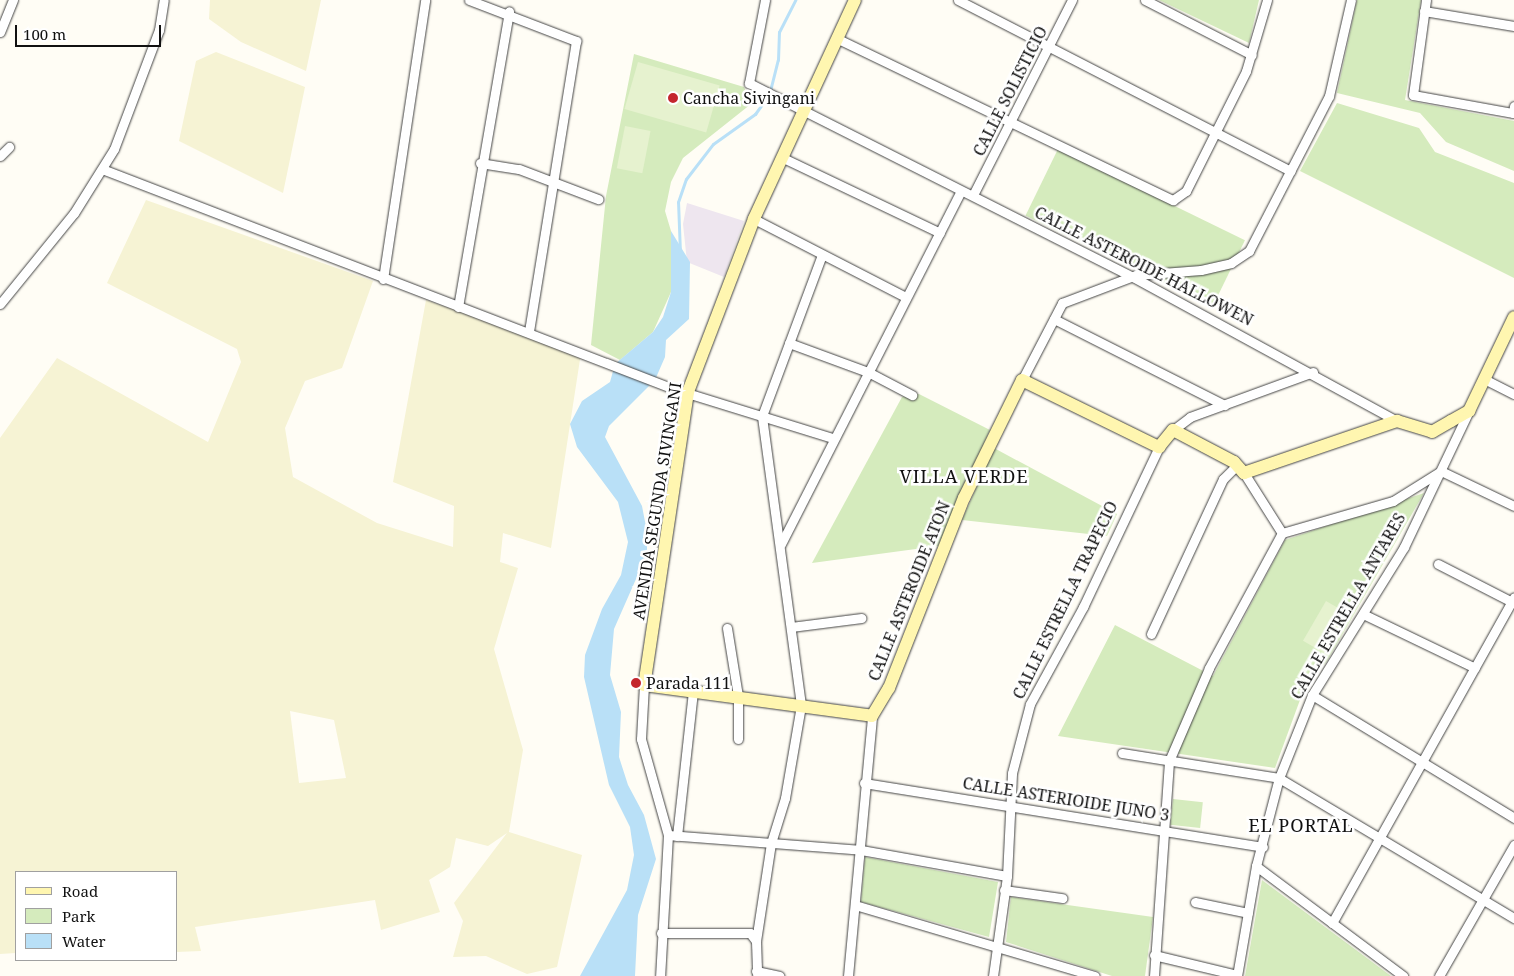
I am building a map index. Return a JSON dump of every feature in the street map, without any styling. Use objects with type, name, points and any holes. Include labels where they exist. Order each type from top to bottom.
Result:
[{"type":"street","points":[[0,32],[13,0]]},
{"type":"street","points":[[0,304],[74,213],[102,170],[130,111],[159,30],[164,0]]},
{"type":"street","points":[[383,279],[425,0]]},
{"type":"street","points":[[469,0],[509,11],[576,40],[529,331]]},
{"type":"street","name":"CALLE ASTEROIDE HALLOWEN","points":[[765,0],[749,83],[801,112],[973,195],[1133,277],[1314,372],[1397,421],[1432,432],[1469,411]]},
{"type":"street","name":"AVENIDA SEGUNDA SIVINGANI","points":[[660,976],[661,933],[672,835],[641,739],[644,685],[688,392],[754,220],[801,112],[838,39],[855,0]]},
{"type":"street","points":[[958,0],[1216,129],[1291,171]]},
{"type":"street","name":"CALLE SOLISTICIO","points":[[973,195],[1051,45],[1072,0]]},
{"type":"street","points":[[1145,0],[1252,55]]},
{"type":"street","points":[[838,39],[1012,120],[1172,200],[1186,191],[1252,55],[1266,0]]},
{"type":"street","name":"CALLE ASTEROIDE ATON","points":[[872,716],[889,688],[964,498],[1062,303],[1133,277],[1201,270],[1240,258],[1249,251],[1329,96],[1351,0]]},
{"type":"street","points":[[1426,0],[1412,95],[1513,113],[1514,106]]},
{"type":"street","points":[[458,307],[480,163],[509,11]]},
{"type":"street","points":[[1424,11],[1514,26]]},
{"type":"street","points":[[0,156],[9,146]]},
{"type":"street","points":[[781,157],[940,233]]},
{"type":"street","points":[[480,163],[518,169],[598,199]]},
{"type":"street","points":[[102,170],[383,279],[529,331],[688,392],[832,438]]},
{"type":"street","points":[[780,545],[832,438],[961,190]]},
{"type":"street","points":[[754,220],[906,297]]},
{"type":"street","points":[[779,976],[756,973],[756,941],[771,843],[785,798],[801,705],[762,416],[822,255]]},
{"type":"street","name":"CALLE ESTRELLA ANTARES","points":[[1237,976],[1256,866],[1264,847],[1279,778],[1312,695],[1404,547],[1469,411],[1486,380],[1514,317]]},
{"type":"street","points":[[1054,319],[1224,405]]},
{"type":"street","points":[[789,343],[868,372],[912,395]]},
{"type":"street","name":"CALLE ESTRELLA TRAPECIO","points":[[993,976],[1006,876],[1009,806],[1016,755],[1030,704],[1083,608],[1159,447],[1190,416],[1314,372]]},
{"type":"street","points":[[1022,380],[1159,447]]},
{"type":"street","points":[[1486,380],[1514,394]]},
{"type":"street","points":[[1151,634],[1223,479],[1240,469],[1397,421]]},
{"type":"street","points":[[1174,430],[1240,469],[1282,534]]},
{"type":"street","points":[[1154,976],[1169,761],[1209,668],[1282,534],[1393,501],[1441,471],[1514,506]]},
{"type":"street","points":[[1332,924],[1513,601],[1438,564]]},
{"type":"street","points":[[1362,614],[1474,668]]},
{"type":"street","points":[[791,627],[861,618]]},
{"type":"street","points":[[727,628],[738,696],[738,739]]},
{"type":"street","points":[[644,685],[738,696],[872,716],[864,783],[860,850],[848,976]]},
{"type":"street","points":[[693,690],[672,835],[860,850],[1006,876]]},
{"type":"street","points":[[1312,695],[1421,764],[1514,818]]},
{"type":"street","points":[[1122,753],[1279,778],[1514,918]]},
{"type":"street","name":"CALLE ASTERIOIDE JUNO 3","points":[[864,783],[1264,847]]},
{"type":"street","points":[[1439,976],[1514,845]]},
{"type":"street","points":[[1256,866],[1403,976]]},
{"type":"street","points":[[1004,890],[1062,898]]},
{"type":"street","points":[[1195,902],[1248,913]]},
{"type":"street","points":[[855,905],[1096,976]]},
{"type":"street","points":[[661,933],[750,933],[756,941]]},
{"type":"street","points":[[1154,955],[1237,976]]},
{"type":"shaded area","points":[[210,0],[321,0],[306,71],[241,42],[209,19]]},
{"type":"shaded area","points":[[216,52],[305,87],[283,193],[179,141],[196,61]]},
{"type":"shaded area","points":[[146,200],[373,281],[342,368],[305,381],[285,428],[293,477],[377,523],[453,547],[454,506],[393,482],[426,300],[581,353],[551,548],[503,533],[500,562],[518,568],[494,649],[523,750],[509,832],[582,855],[557,967],[527,974],[486,956],[453,957],[463,921],[454,903],[507,833],[488,846],[456,838],[450,867],[429,880],[440,912],[381,930],[375,900],[195,927],[201,951],[178,952],[178,871],[15,871],[15,953],[0,954],[0,438],[57,358],[208,442],[241,362],[237,349],[107,283]],"holes":[[[290,711],[334,720],[346,778],[299,783]]]},
{"type":"shaded area","points":[[687,203],[744,221],[724,277],[687,262],[683,224]]},
{"type":"green space","points":[[1159,0],[1259,0],[1249,43]]},
{"type":"green space","points":[[1357,0],[1421,0],[1405,100],[1514,121],[1514,171],[1446,142],[1420,113],[1337,93]]},
{"type":"green space","points":[[634,54],[744,87],[751,104],[683,158],[671,182],[665,211],[671,231],[671,292],[653,332],[620,360],[591,345],[606,196]]},
{"type":"green space","name":"Cancha Sivingani","points":[[638,62],[720,85],[706,133],[624,109]]},
{"type":"green space","points":[[1337,103],[1419,128],[1435,152],[1514,183],[1514,278],[1300,171]]},
{"type":"green space","name":"Cancha Sivingani","points":[[625,126],[651,131],[642,173],[617,168]]},
{"type":"green space","points":[[1058,149],[1245,240],[1213,307],[1026,216]]},
{"type":"green space","points":[[919,394],[990,430],[938,546],[812,563],[902,397]]},
{"type":"green space","points":[[994,448],[1117,514],[1107,536],[962,520]]},
{"type":"green space","points":[[1424,493],[1327,661],[1304,689],[1275,768],[1058,736],[1115,625],[1213,676],[1285,540]]},
{"type":"green space","points":[[1326,601],[1350,615],[1327,655],[1303,641]]},
{"type":"green space","points":[[1173,799],[1203,802],[1200,828],[1170,825]]},
{"type":"green space","points":[[865,857],[998,882],[989,937],[861,902]]},
{"type":"green space","points":[[1262,880],[1391,976],[1245,976]]},
{"type":"green space","points":[[1011,897],[1153,917],[1145,976],[1112,976],[1006,942]]},
{"type":"water","points":[[671,231],[690,262],[689,319],[666,340],[665,357],[655,380],[609,426],[605,437],[642,506],[647,532],[647,554],[614,629],[610,675],[621,712],[619,757],[628,785],[644,815],[656,859],[638,915],[635,976],[580,976],[627,890],[634,855],[630,827],[609,785],[584,677],[585,655],[602,609],[621,575],[628,542],[618,502],[577,447],[570,424],[582,401],[610,382],[615,364],[653,332],[663,317],[671,292]]},
{"type":"waterway","points":[[680,253],[678,202],[686,179],[713,144],[755,114],[769,95],[778,60],[779,32],[795,0]]},
{"type":"place","name":"Cancha Sivingani","points":[[673,98]]},
{"type":"place","name":"Parada 111","points":[[636,683]]},
{"type":"district","name":"VILLA VERDE","points":[[964,476]]},
{"type":"district","name":"EL PORTAL","points":[[1301,825]]}]
